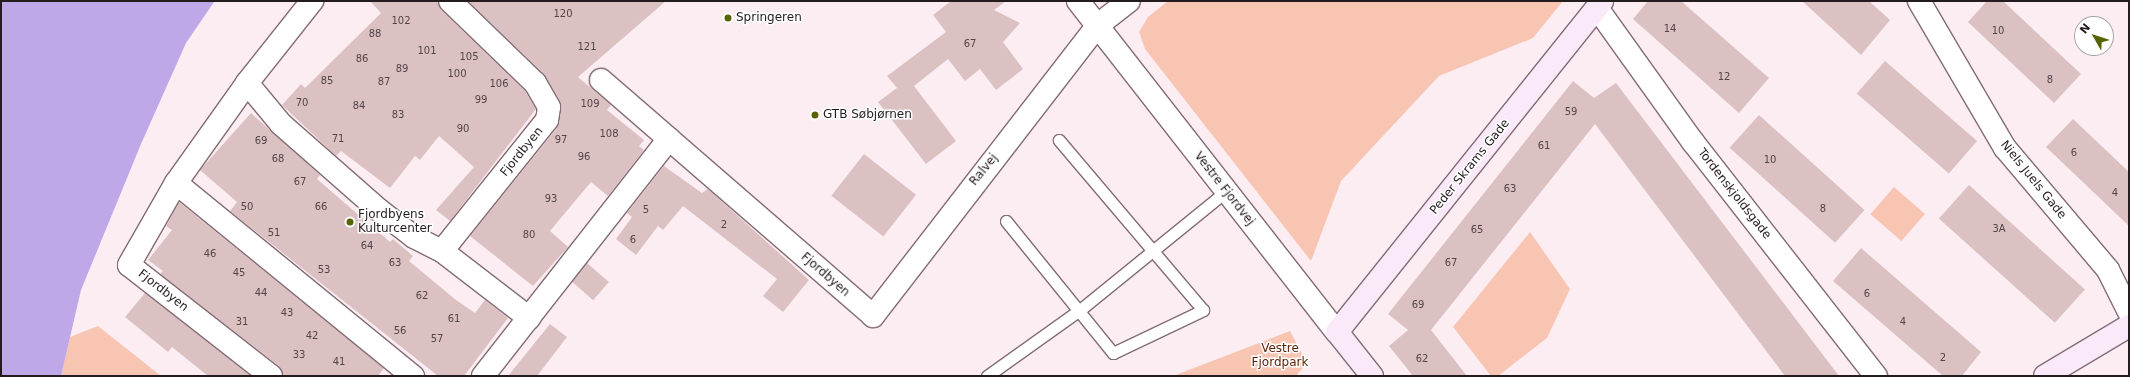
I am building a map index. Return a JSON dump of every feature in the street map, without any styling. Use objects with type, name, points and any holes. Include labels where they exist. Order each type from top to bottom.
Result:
[{"type":"street","name":"Fjordbyen","points":[[271,376],[129,265],[176,182],[247,82],[312,1]]},
{"type":"street","name":"Fjordbyen","points":[[442,251],[547,120],[549,107],[535,83],[450,1]]},
{"type":"street","name":"Vestre Fjordvej","points":[[1078,1],[1098,25],[1225,192],[1372,376]]},
{"type":"street","name":"Ralvej","points":[[873,316],[1098,25],[1129,1]]},
{"type":"street","name":"Niels Juels Gade","points":[[1919,1],[2005,148],[2108,270],[2129,312]]},
{"type":"street","name":"Peder Skrams Gade","points":[[1338,332],[1600,4]]},
{"type":"street","name":"Tordenskjoldsgade","points":[[1600,4],[1693,142],[1876,376]]},
{"type":"street","name":"Fjordbyen","points":[[601,80],[873,316]]},
{"type":"street","points":[[247,82],[281,124],[379,210],[414,236],[442,251],[529,318]]},
{"type":"street","points":[[483,376],[669,139]]},
{"type":"street","points":[[176,182],[413,376]]},
{"type":"street","points":[[2045,376],[2129,326]]},
{"type":"lane","points":[[1006,221],[1080,309],[1113,353],[1202,310],[1154,251],[1059,140]]},
{"type":"lane","points":[[987,376],[1080,309],[1154,251],[1225,192]]},
{"type":"green space","points":[[1168,1],[1563,1],[1533,38],[1439,76],[1341,181],[1311,261],[1145,49],[1139,32],[1148,17]]},
{"type":"green space","points":[[1894,187],[1925,214],[1901,241],[1870,214]]},
{"type":"green space","points":[[1530,232],[1570,289],[1547,338],[1498,376],[1491,376],[1453,327]]},
{"type":"green space","points":[[98,326],[161,376],[61,376],[70,337]]},
{"type":"green space","name":"Vestre Fjordpark","points":[[1290,331],[1307,363],[1296,376],[1173,376]]},
{"type":"shaded area","points":[[1,1],[222,1],[214,2],[186,43],[141,144],[81,290],[61,376],[1,376]]},
{"type":"building","points":[[370,1],[438,1],[441,10],[525,91],[536,109],[450,221],[436,210],[474,167],[439,136],[420,160],[415,156],[390,188],[341,151],[336,156],[282,105],[301,84],[305,88],[381,13]]},
{"type":"building","points":[[468,1],[666,1],[578,77],[611,105],[607,110],[644,140],[639,146],[644,150],[608,196],[591,182],[550,231],[568,247],[533,286],[470,236],[557,128],[560,101],[544,74]]},
{"type":"building","points":[[951,1],[1006,1],[994,10],[1020,23],[1003,42],[1023,69],[996,90],[980,69],[965,81],[948,59],[914,86],[956,141],[926,164],[878,102],[897,88],[887,76],[946,32],[933,15]]},
{"type":"building","points":[[1648,1],[1681,1],[1769,78],[1739,113],[1633,19]]},
{"type":"building","points":[[1802,1],[1869,1],[1890,20],[1861,55]]},
{"type":"building","points":[[1987,1],[2003,1],[2081,74],[2054,103],[1968,22]]},
{"type":"building","points":[[1885,61],[1977,141],[1949,173],[1857,93]]},
{"type":"building","points":[[1573,81],[1594,98],[1616,83],[1839,376],[1785,376],[1595,124],[1431,330],[1467,376],[1413,376],[1389,346],[1408,330],[1388,314]]},
{"type":"building","points":[[251,113],[320,175],[317,179],[390,242],[393,239],[413,256],[409,261],[456,300],[475,313],[485,300],[508,318],[464,376],[438,376],[230,211],[237,202],[200,170]]},
{"type":"building","points":[[1759,115],[1865,210],[1835,243],[1730,148]]},
{"type":"building","points":[[2073,119],[2129,172],[2129,226],[2046,147]]},
{"type":"building","points":[[864,154],[916,195],[883,236],[831,196]]},
{"type":"building","points":[[664,166],[702,193],[708,189],[809,280],[783,312],[763,296],[777,279],[683,206],[663,230],[658,226],[636,255],[616,239],[632,217],[627,213]]},
{"type":"building","points":[[1969,185],[2085,289],[2055,323],[1939,218]]},
{"type":"building","points":[[179,202],[384,368],[378,376],[283,376],[279,366],[160,274],[163,271],[148,260],[172,230],[166,226]]},
{"type":"building","points":[[1861,248],[1981,352],[1962,376],[1943,376],[1833,281]]},
{"type":"building","points":[[587,263],[609,282],[593,300],[571,281]]},
{"type":"building","points":[[145,293],[251,376],[208,376],[172,347],[168,352],[125,317]]},
{"type":"building","points":[[550,324],[567,337],[537,376],[508,376]]},
{"type":"place","name":"Springeren","points":[[728,18]]},
{"type":"place","name":"GTB Søbjørnen","points":[[815,115]]},
{"type":"place","name":"Fjordbyens Kulturcenter","points":[[350,222]]}]
